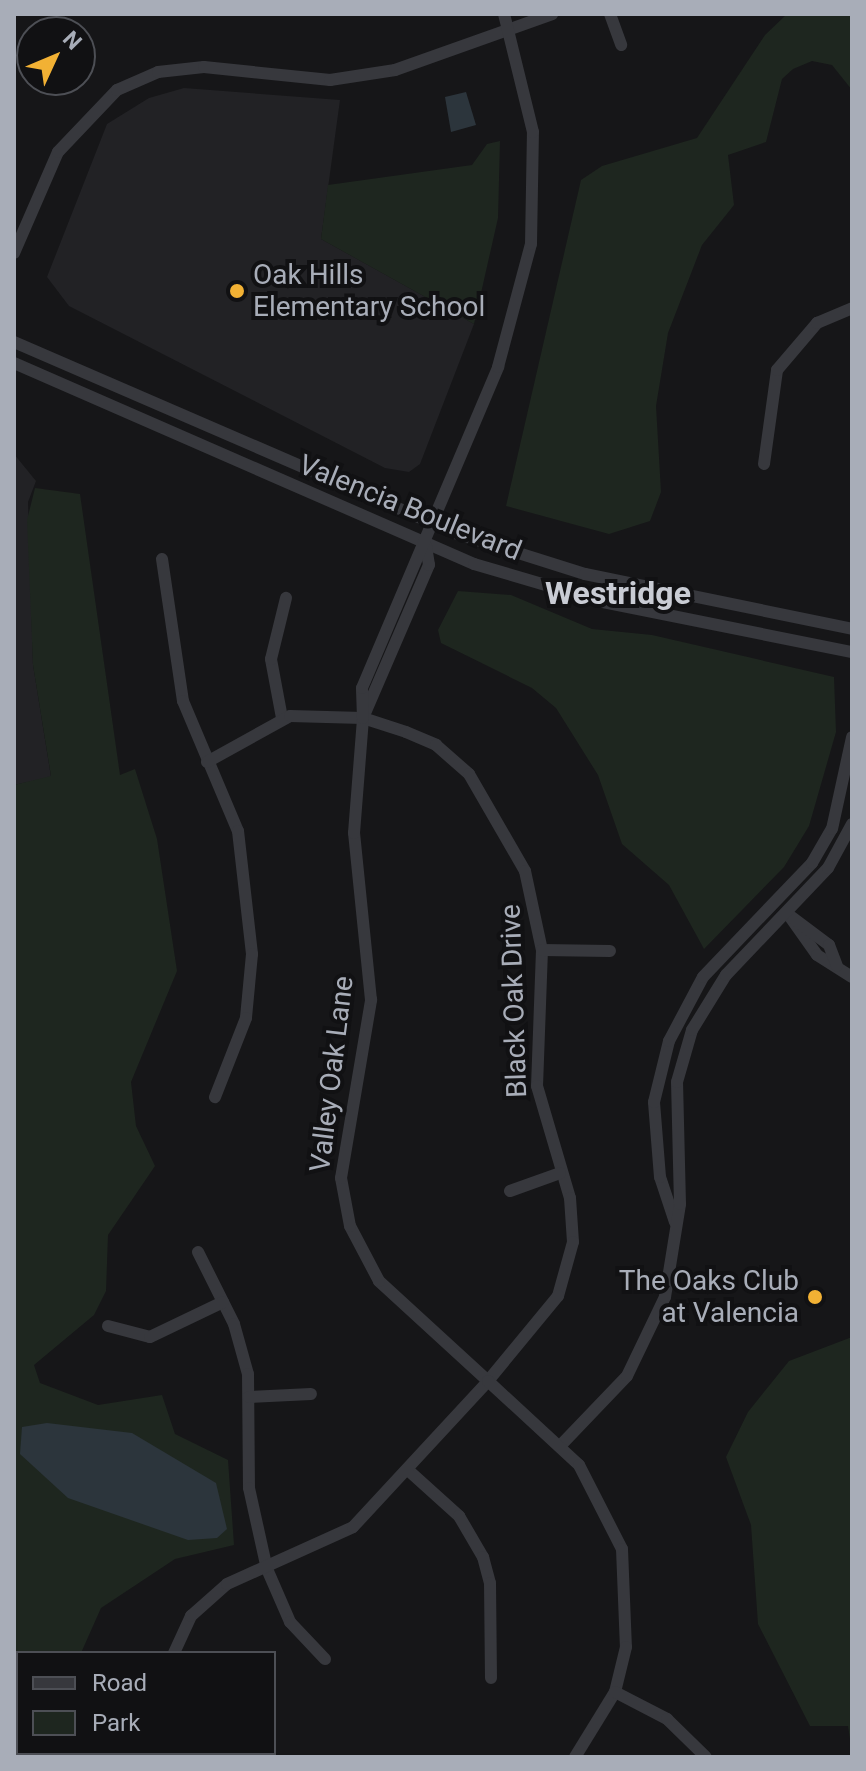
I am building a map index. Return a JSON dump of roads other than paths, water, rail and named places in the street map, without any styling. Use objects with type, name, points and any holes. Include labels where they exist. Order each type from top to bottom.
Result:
[{"type":"street","points":[[426,546],[509,338],[529,258],[533,132],[504,14]]},
{"type":"street","points":[[14,253],[58,152],[117,90],[158,72],[204,67],[330,80],[395,70],[552,14]]},
{"type":"street","points":[[610,14],[621,45]]},
{"type":"street","points":[[764,464],[777,370],[817,323],[852,308]]},
{"type":"street","name":"Valencia Boulevard","points":[[14,342],[434,524],[494,546],[528,557],[852,629]]},
{"type":"street","name":"Valencia Boulevard","points":[[14,363],[426,546],[485,567],[520,579],[852,652]]},
{"type":"street","name":"Valley Oak Lane","points":[[363,718],[429,565],[426,546]]},
{"type":"street","name":"Valley Oak Lane","points":[[426,546],[369,666],[354,833],[371,1000],[342,1155],[344,1203],[379,1281],[561,1445],[595,1488],[622,1549],[629,1615],[615,1692]]},
{"type":"street","points":[[162,559],[183,701],[238,831],[252,954],[246,1018],[215,1097]]},
{"type":"street","points":[[282,718],[271,659],[286,598]]},
{"type":"street","points":[[207,762],[282,718],[363,718]]},
{"type":"street","name":"Black Oak Drive","points":[[175,1651],[207,1597],[353,1527],[488,1381],[566,1278],[573,1218],[537,1086],[542,950],[534,892],[469,774],[436,745],[363,718]]},
{"type":"street","points":[[675,1222],[660,1177],[654,1111],[669,1041],[703,977],[777,903],[832,829],[852,737]]},
{"type":"street","points":[[561,1445],[627,1376],[649,1340],[671,1274],[677,1082],[685,1046],[710,995],[828,868],[852,824]]},
{"type":"street","points":[[777,903],[829,945],[837,966],[852,977]]},
{"type":"street","points":[[542,950],[610,951]]},
{"type":"street","points":[[510,1191],[560,1173]]},
{"type":"street","points":[[198,1252],[241,1344],[249,1397],[249,1488],[267,1569],[290,1622],[325,1659]]},
{"type":"street","points":[[108,1326],[150,1337],[223,1302]]},
{"type":"street","points":[[249,1397],[311,1394]]},
{"type":"street","points":[[408,1470],[459,1516],[483,1557],[490,1583],[491,1678]]},
{"type":"street","points":[[575,1757],[615,1692],[667,1719],[706,1757]]},
{"type":"place","name":"Oak Hills Elementary School","points":[[237,291]]},
{"type":"place","name":"The Oaks Club at Valencia","points":[[815,1297]]},
{"type":"district","name":"Westridge","points":[[618,593]]}]
